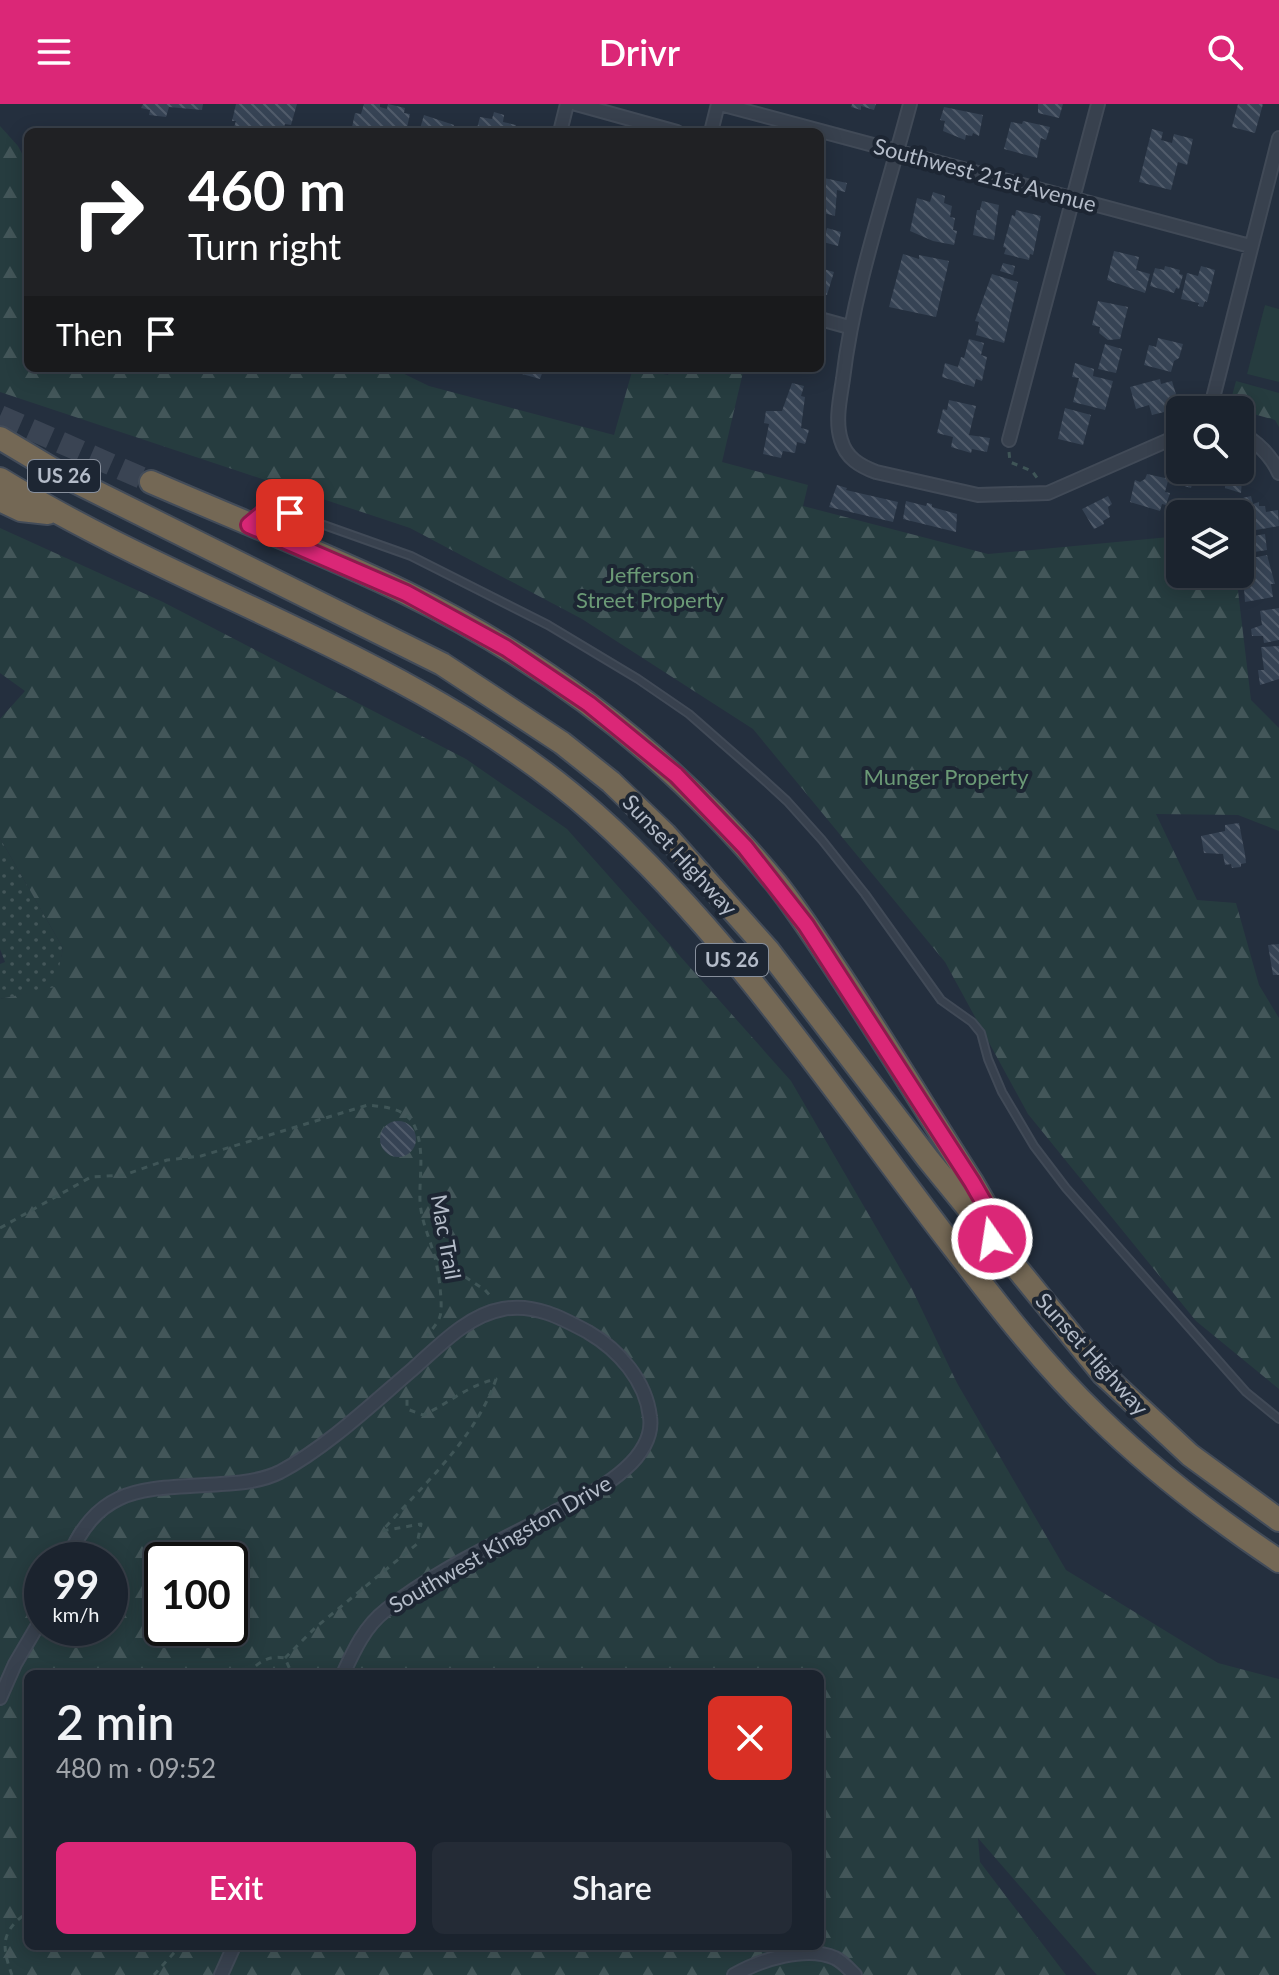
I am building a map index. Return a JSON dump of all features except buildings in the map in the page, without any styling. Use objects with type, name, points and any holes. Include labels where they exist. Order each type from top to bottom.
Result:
[{"type":"highway","name":"Sunset Highway","points":[[0,438],[62,475],[442,664],[562,743],[611,782],[685,856],[768,950],[992,1239],[1103,1374],[1212,1472],[1279,1520]]},
{"type":"highway","name":"Sunset Highway","points":[[0,479],[57,514],[324,641],[430,697],[521,755],[596,815],[671,888],[726,953],[1039,1353],[1097,1416],[1145,1460],[1213,1516],[1279,1561]]},
{"type":"highway","points":[[151,482],[406,593],[506,648],[589,704],[676,775],[745,847],[806,925],[972,1182],[991,1215],[992,1239]]},
{"type":"highway","points":[[0,500],[21,510],[57,514]]},
{"type":"street","points":[[561,128],[567,104]]},
{"type":"street","points":[[576,104],[663,128]]},
{"type":"street","points":[[712,128],[719,104]]},
{"type":"street","name":"Southwest 21st Avenue","points":[[719,104],[806,128]]},
{"type":"street","points":[[910,104],[849,327],[839,430],[842,444],[856,462],[876,472],[978,495],[1048,493],[1166,441]]},
{"type":"street","points":[[1009,440],[1098,104]]},
{"type":"street","name":"Southwest 21st Avenue","points":[[824,133],[1250,246]]},
{"type":"street","points":[[1213,396],[1279,138]]},
{"type":"street","points":[[824,320],[849,327]]},
{"type":"street","points":[[1254,443],[1275,464],[1279,473]]},
{"type":"street","name":"Southwest Kingston Drive","points":[[76,1542],[83,1529],[110,1501],[147,1490],[241,1483],[278,1473],[305,1456],[465,1326],[502,1309],[524,1308],[548,1312],[597,1338],[638,1379],[651,1424],[644,1446],[625,1469],[597,1489],[437,1577],[384,1611],[363,1635],[345,1670]]},
{"type":"street","points":[[0,1698],[26,1646]]},
{"type":"street","points":[[221,1975],[232,1950]]},
{"type":"street","points":[[734,1975],[766,1960],[808,1954],[832,1957],[855,1975]]},
{"type":"lane","points":[[249,525],[267,510],[290,513],[411,556],[548,625],[689,714],[787,801],[805,821],[865,894],[941,1000],[972,1022],[981,1033],[1002,1092],[1034,1146],[1066,1188],[1246,1392],[1279,1419]]},
{"type":"path","points":[[1009,440],[1010,462],[1032,471],[1048,493]]},
{"type":"path","name":"Mac Trail","points":[[0,1228],[91,1177],[124,1175],[167,1160],[201,1156],[368,1105],[404,1113],[415,1126],[422,1171],[420,1202],[435,1257],[441,1310],[426,1337]]},
{"type":"path","points":[[435,1257],[485,1290],[502,1309]]},
{"type":"path","points":[[252,1670],[267,1658],[285,1658],[315,1628],[417,1544],[421,1524],[382,1531],[468,1431],[488,1403],[496,1379],[473,1385],[444,1406],[423,1415],[407,1409],[406,1375]]},
{"type":"path","points":[[285,1658],[290,1670]]},
{"type":"path","points":[[12,1975],[5,1957],[4,1938],[24,1915]]},
{"type":"path","points":[[154,1975],[176,1950]]},
{"type":"green space","points":[[0,126],[24,157],[24,372],[400,372],[429,386],[614,435],[632,372],[668,375],[669,372],[743,372],[722,462],[808,485],[803,506],[988,554],[1166,537],[1166,588],[1238,588],[1251,700],[1279,728],[1279,831],[1238,815],[1156,814],[1197,900],[1236,903],[1259,985],[1279,1018],[1279,1389],[1196,1321],[1028,1114],[945,962],[753,729],[582,619],[410,528],[0,392]]},
{"type":"green space","points":[[1265,305],[1279,309],[1279,382],[1247,374]]},
{"type":"green space","points":[[1236,381],[1279,393],[1279,427],[1275,420],[1254,414],[1254,396],[1232,396]]},
{"type":"green space","points":[[0,528],[163,602],[466,759],[567,829],[791,1081],[912,1289],[957,1383],[1066,1570],[1218,1663],[1279,1679],[1279,1975],[1097,1975],[978,1838],[980,1862],[1066,1975],[0,1975],[0,999],[55,987],[63,948],[0,838],[0,719],[25,691],[0,673]]},
{"type":"green space","points":[[0,838],[63,948],[56,988],[0,999],[0,964],[5,962],[0,949]]},
{"type":"tunnel","points":[[0,416],[151,482]]},
{"type":"route","points":[[290,513],[267,510],[249,525],[406,593],[506,648],[549,675],[633,738],[716,815],[777,885],[855,997],[991,1215],[992,1239]]},
{"type":"park label","name":"Jefferson Street Property","points":[[650,588]]},
{"type":"park label","name":"Munger Property","points":[[946,777]]}]
